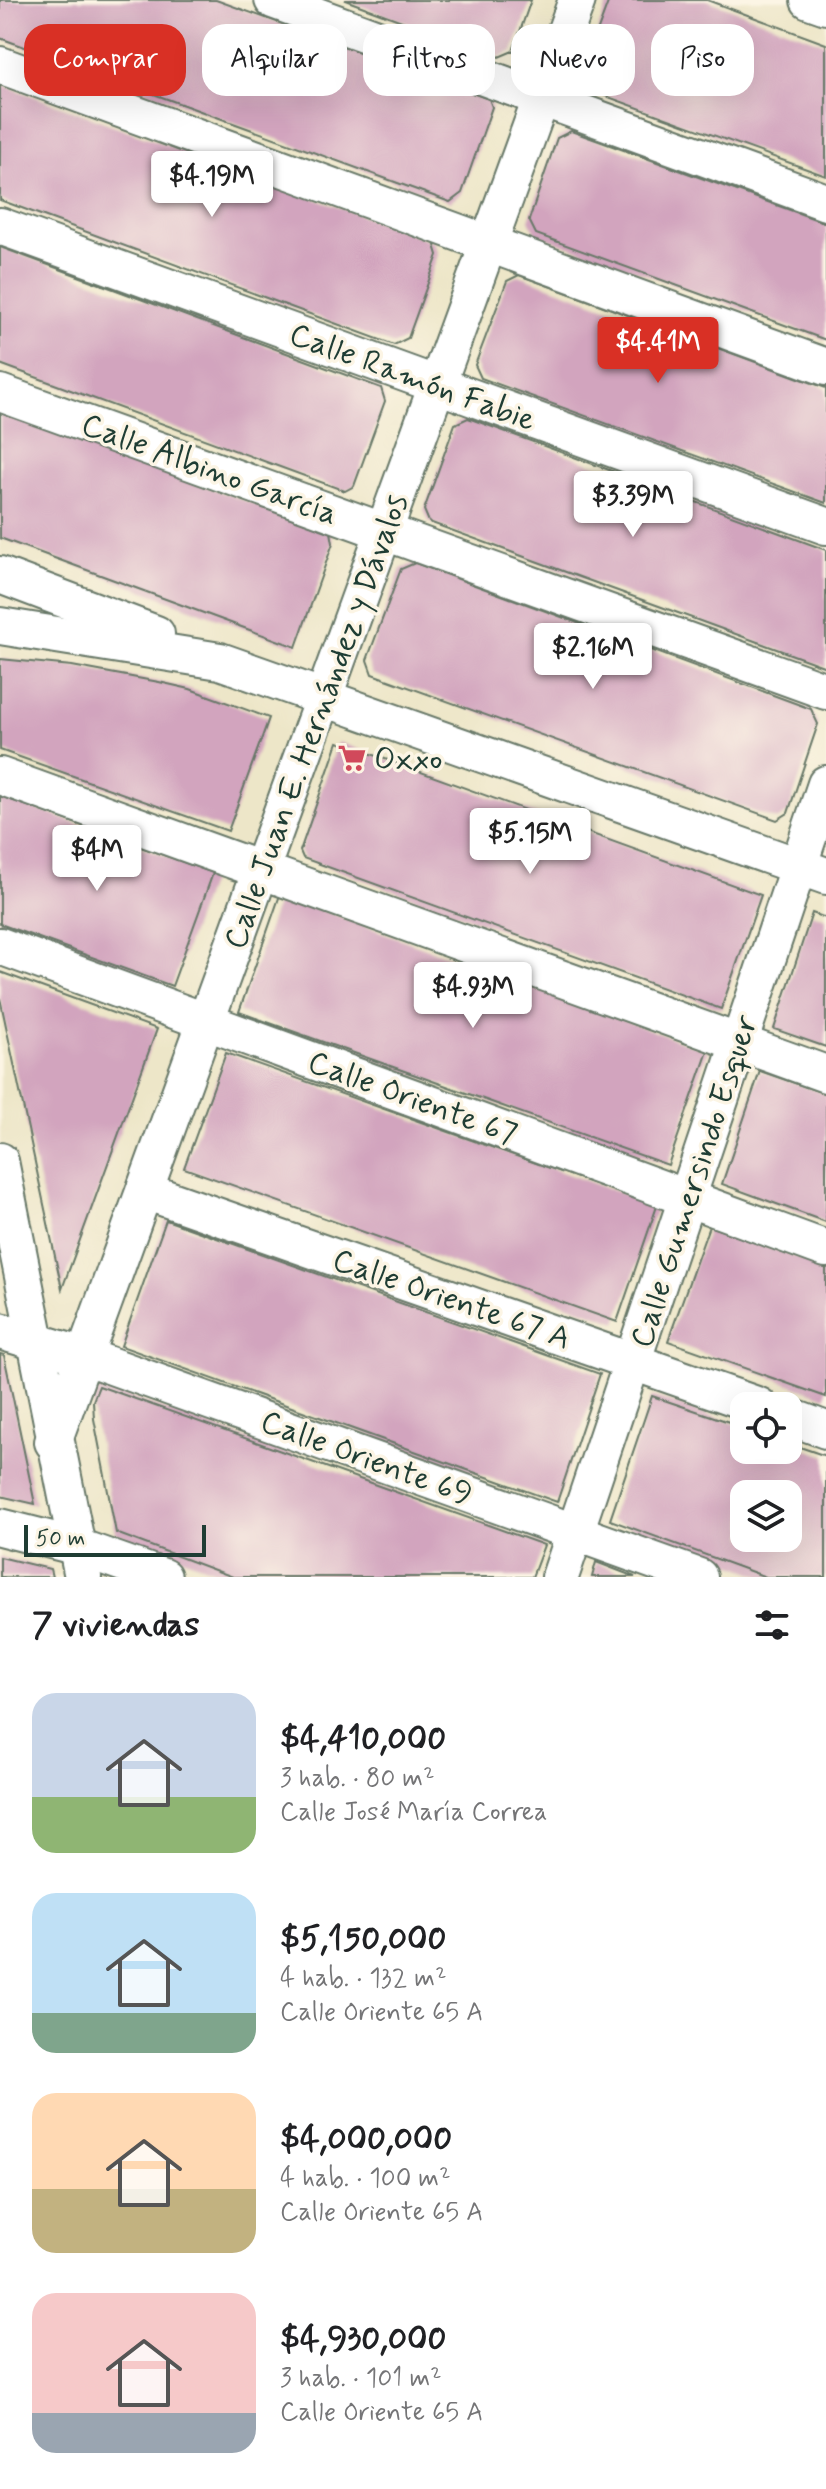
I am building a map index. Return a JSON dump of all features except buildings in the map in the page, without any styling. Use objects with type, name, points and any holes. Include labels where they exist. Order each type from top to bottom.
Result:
[{"type":"street","points":[[273,0],[826,202]]},
{"type":"street","name":"Calle Juan E. Hernández y Dávalos","points":[[53,1442],[577,0]]},
{"type":"street","points":[[809,0],[826,6]]},
{"type":"street","points":[[0,65],[826,367]]},
{"type":"street","name":"Calle Ramón Fabie","points":[[0,226],[826,526]]},
{"type":"street","name":"Calle Albino García","points":[[0,393],[826,691]]},
{"type":"street","points":[[0,575],[123,620],[220,661],[812,871]]},
{"type":"street","points":[[0,626],[220,661]]},
{"type":"street","points":[[0,776],[826,1074]]},
{"type":"street","name":"Calle Gumersindo Esquer","points":[[560,1577],[740,1042],[812,871],[826,784]]},
{"type":"street","name":"Calle Oriente 67","points":[[0,946],[826,1249]]},
{"type":"street","points":[[0,1161],[17,1335],[53,1442],[79,1561]]},
{"type":"street","name":"Calle Oriente 67 A","points":[[145,1191],[730,1396]]},
{"type":"street","name":"Calle Oriente 69","points":[[17,1335],[84,1356],[699,1577]]},
{"type":"street","points":[[802,1421],[826,1430]]},
{"type":"street","points":[[0,1527],[79,1561],[163,1577]]},
{"type":"place","name":"Oxxo","points":[[352,758]]}]
